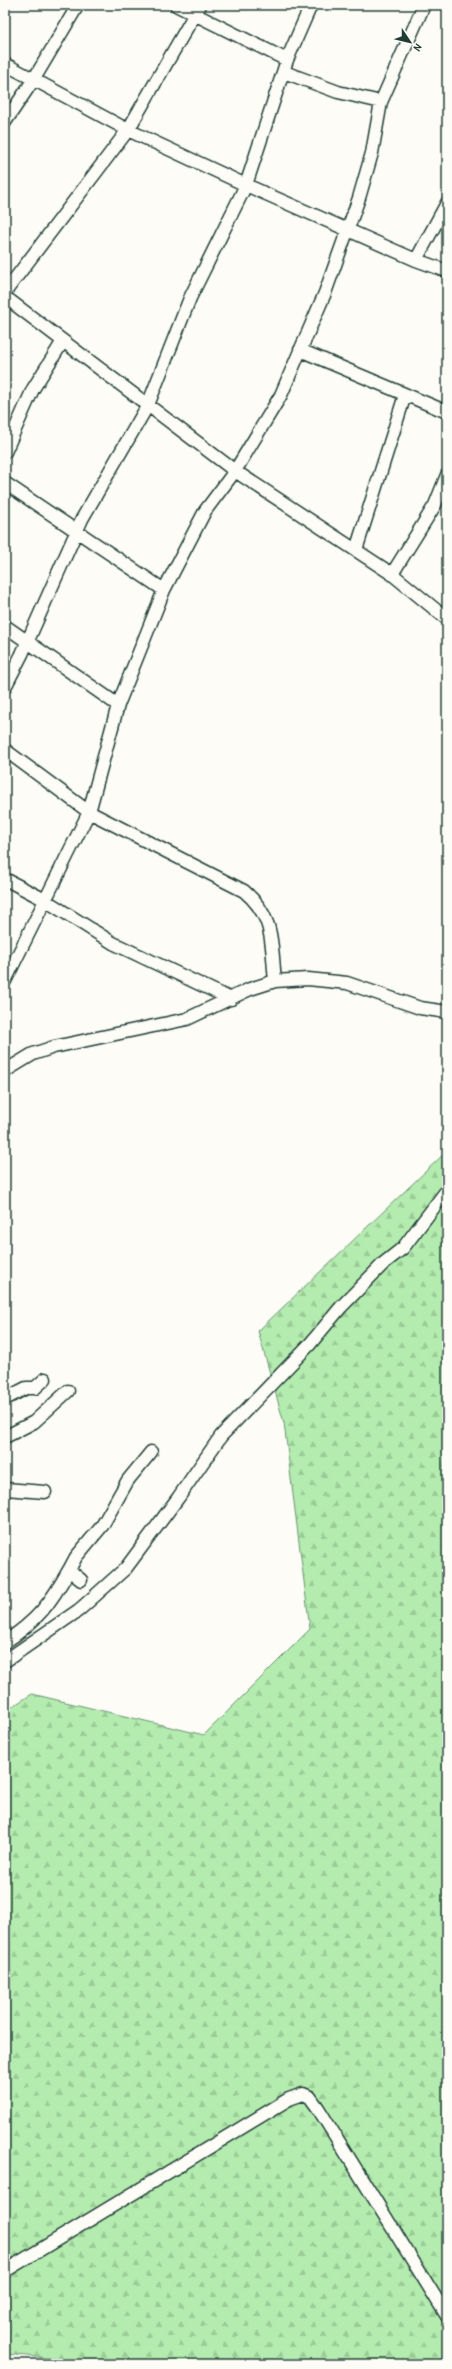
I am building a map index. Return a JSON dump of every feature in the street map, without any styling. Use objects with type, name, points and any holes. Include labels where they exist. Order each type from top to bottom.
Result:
[{"type":"street","points":[[5,122],[34,79],[78,5]]},
{"type":"street","points":[[176,5],[198,10],[286,66],[338,92],[381,102]]},
{"type":"street","points":[[5,686],[76,533],[148,404],[190,298],[246,185],[286,66],[311,5]]},
{"type":"street","points":[[5,981],[89,812],[104,765],[118,705],[164,590],[206,511],[235,471],[280,395],[325,293],[348,230],[372,153],[381,102],[424,5]]},
{"type":"street","points":[[5,292],[128,130],[198,10]]},
{"type":"street","points":[[5,64],[128,130],[246,185],[416,260],[447,271]]},
{"type":"street","points":[[416,260],[447,203]]},
{"type":"street","points":[[5,297],[235,471],[392,574],[447,619]]},
{"type":"street","points":[[5,452],[33,389],[63,341]]},
{"type":"street","points":[[300,350],[405,396],[447,412]]},
{"type":"street","points":[[356,550],[405,396]]},
{"type":"street","points":[[392,574],[435,505],[447,475]]},
{"type":"street","points":[[5,483],[76,533],[164,590]]},
{"type":"street","points":[[5,626],[118,705]]},
{"type":"street","points":[[5,750],[89,812],[237,888],[255,900],[264,912],[269,928],[275,981]]},
{"type":"street","points":[[5,879],[45,900],[113,943],[231,999]]},
{"type":"street","points":[[5,1071],[33,1054],[54,1047],[186,1019],[250,989],[275,981],[308,978],[347,983],[420,1008],[447,1012]]},
{"type":"street","points":[[5,1661],[79,1610],[126,1568],[178,1498],[221,1436],[310,1344],[341,1307],[384,1263],[403,1248],[447,1190]]},
{"type":"street","points":[[5,1399],[26,1388],[35,1388],[45,1379]]},
{"type":"street","points":[[5,1437],[34,1422],[68,1391]]},
{"type":"street","points":[[5,1642],[20,1631],[50,1604],[76,1557],[102,1526],[128,1480],[151,1452]]},
{"type":"street","points":[[5,1489],[45,1492]]},
{"type":"street","points":[[69,1570],[81,1580]]},
{"type":"street","points":[[5,2271],[289,2099],[303,2094],[310,2097],[318,2108],[447,2316]]},
{"type":"green space","points":[[447,1151],[447,2364],[113,2364],[5,2354],[5,1711],[32,1694],[204,1735],[310,1629],[284,1423],[258,1331]]}]
